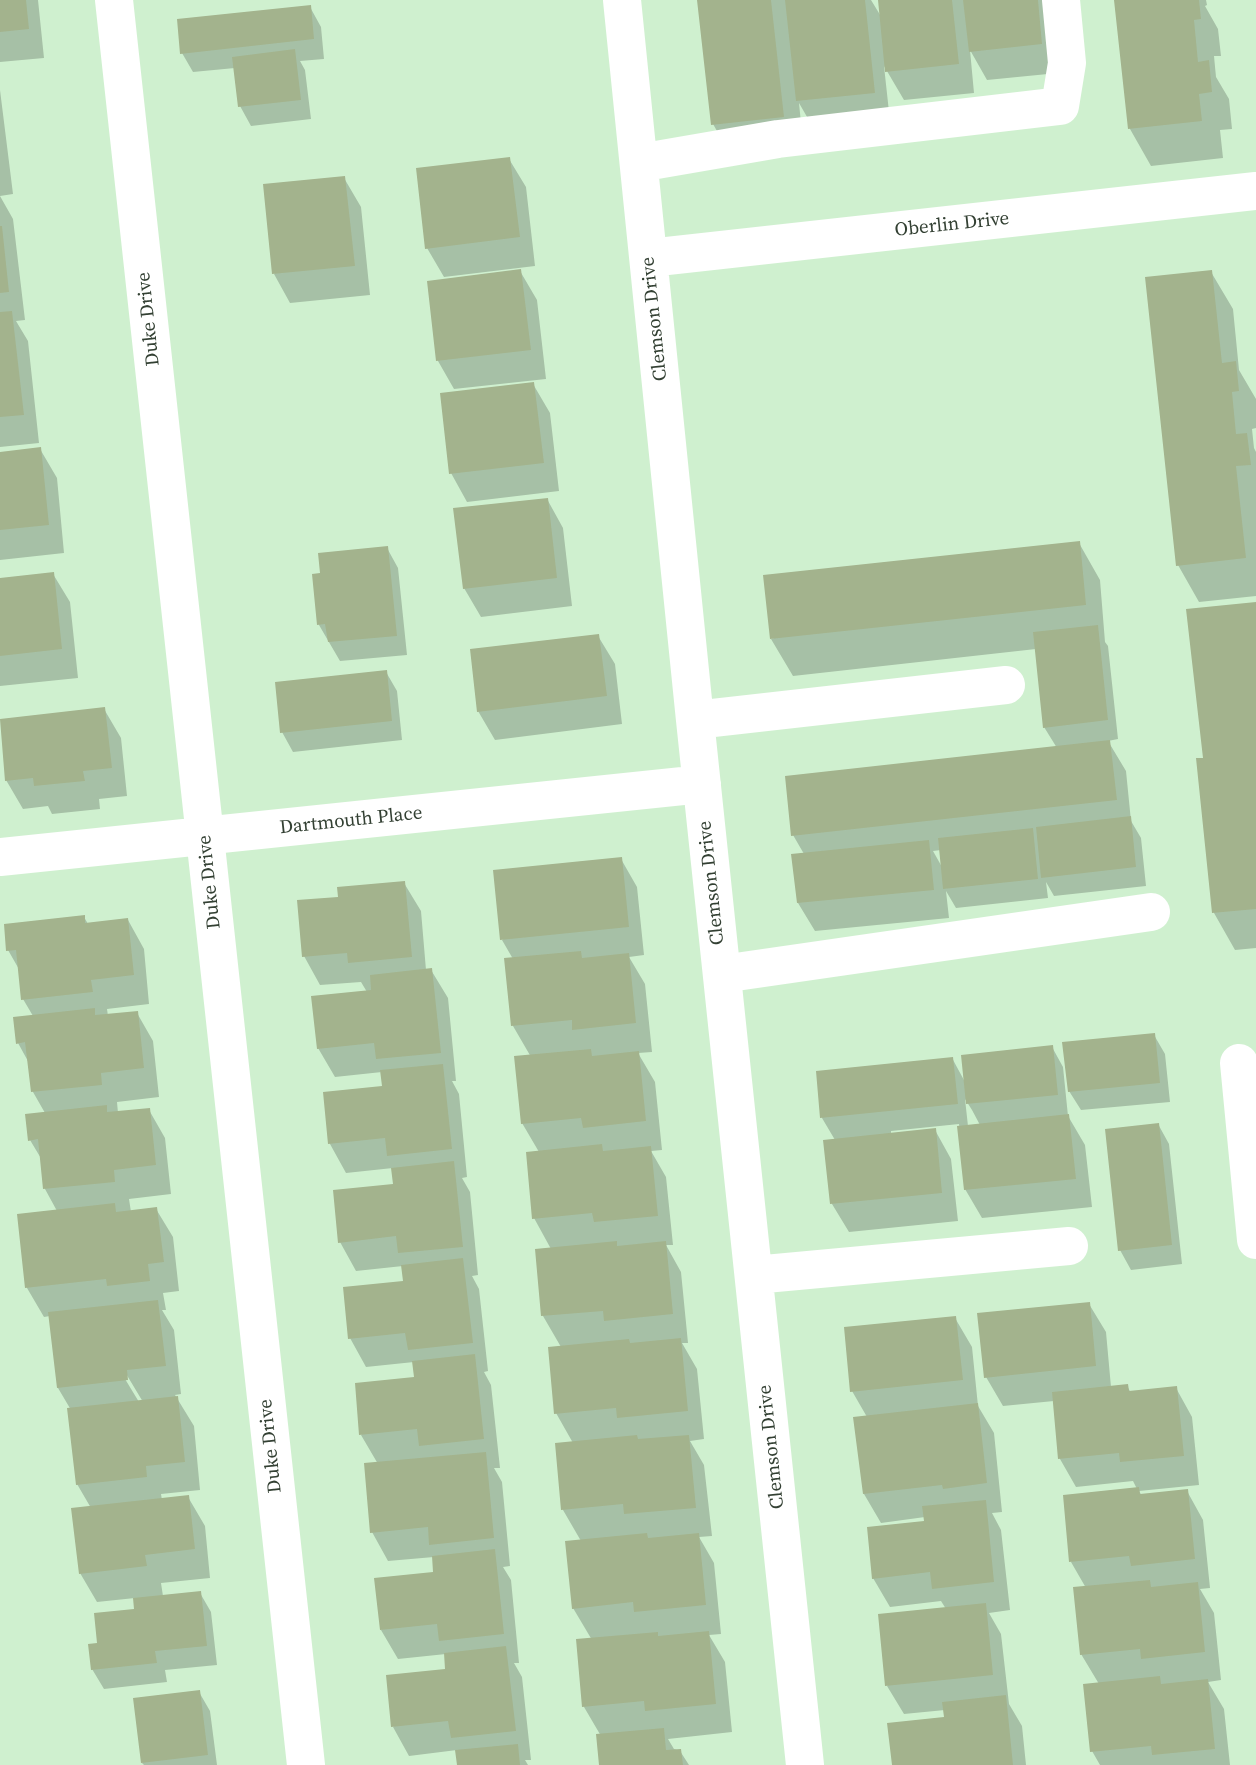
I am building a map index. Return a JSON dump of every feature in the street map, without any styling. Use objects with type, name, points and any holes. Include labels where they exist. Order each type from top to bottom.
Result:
[{"type":"street","name":"Duke Drive","points":[[114,0],[306,1765]]},
{"type":"street","name":"Clemson Drive","points":[[622,0],[806,1765]]},
{"type":"street","points":[[639,163],[778,139],[1060,106],[1067,63],[1061,0]]},
{"type":"street","name":"Oberlin Drive","points":[[649,258],[1256,191]]},
{"type":"street","points":[[695,720],[1006,685]]},
{"type":"street","name":"Dartmouth Place","points":[[0,857],[702,783]]},
{"type":"street","points":[[722,974],[1151,912]]},
{"type":"street","points":[[1239,1063],[1256,1240]]},
{"type":"street","points":[[754,1275],[1069,1246]]},
{"type":"building","points":[[0,0],[26,0],[29,29],[0,32]]},
{"type":"building","points":[[697,0],[771,0],[784,117],[711,125]]},
{"type":"building","points":[[785,0],[865,0],[875,93],[796,101]]},
{"type":"building","points":[[878,0],[952,0],[959,64],[885,72]]},
{"type":"building","points":[[963,0],[1038,0],[1042,44],[969,52]]},
{"type":"building","points":[[1114,0],[1199,0],[1201,19],[1194,20],[1198,62],[1209,60],[1212,92],[1199,94],[1202,121],[1128,129]]},
{"type":"building","points":[[311,5],[314,39],[180,54],[177,19]]},
{"type":"building","points":[[295,49],[301,100],[238,107],[232,57]]},
{"type":"building","points":[[510,157],[520,237],[425,249],[416,168]]},
{"type":"building","points":[[345,176],[355,266],[272,274],[263,184]]},
{"type":"building","points":[[0,226],[9,292],[0,293]]},
{"type":"building","points":[[521,269],[531,350],[436,361],[427,281]]},
{"type":"building","points":[[1212,270],[1222,363],[1236,361],[1239,391],[1232,392],[1236,434],[1247,433],[1251,465],[1236,466],[1246,558],[1176,566],[1145,277]]},
{"type":"building","points":[[12,311],[24,415],[0,417],[0,312]]},
{"type":"building","points":[[534,382],[544,463],[449,474],[440,393]]},
{"type":"building","points":[[41,447],[49,525],[0,530],[0,452]]},
{"type":"building","points":[[548,498],[557,578],[463,589],[453,508]]},
{"type":"building","points":[[1080,541],[1086,605],[770,639],[763,575]]},
{"type":"building","points":[[388,546],[397,636],[328,642],[325,624],[317,625],[312,574],[320,573],[318,553]]},
{"type":"building","points":[[54,572],[62,649],[0,656],[0,578]]},
{"type":"building","points":[[1256,602],[1256,909],[1212,913],[1196,758],[1203,758],[1186,609]]},
{"type":"building","points":[[1098,625],[1108,720],[1043,728],[1033,632]]},
{"type":"building","points":[[599,634],[607,696],[477,712],[470,649]]},
{"type":"building","points":[[387,670],[392,721],[280,733],[275,682]]},
{"type":"building","points":[[105,707],[112,768],[83,771],[85,781],[34,786],[33,778],[5,781],[0,719]]},
{"type":"building","points":[[1110,740],[1117,800],[791,836],[785,776]]},
{"type":"building","points":[[1131,816],[1136,867],[1041,878],[1036,827]]},
{"type":"building","points":[[1033,828],[1038,879],[943,889],[938,838]]},
{"type":"building","points":[[929,840],[934,890],[797,903],[791,854]]},
{"type":"building","points":[[622,857],[629,927],[500,940],[493,870]]},
{"type":"building","points":[[405,881],[412,957],[348,963],[347,953],[302,957],[297,900],[338,897],[337,887]]},
{"type":"building","points":[[85,915],[85,923],[128,918],[134,975],[91,980],[93,992],[21,1000],[16,950],[6,951],[4,924]]},
{"type":"building","points":[[581,951],[582,958],[629,953],[636,1023],[572,1030],[572,1020],[511,1026],[504,958]]},
{"type":"building","points":[[432,968],[441,1053],[376,1059],[374,1043],[317,1049],[311,996],[371,990],[370,975]]},
{"type":"building","points":[[95,1008],[95,1015],[138,1011],[144,1068],[101,1073],[102,1085],[31,1092],[25,1042],[16,1044],[13,1017]]},
{"type":"building","points":[[1155,1033],[1160,1083],[1068,1092],[1062,1042]]},
{"type":"building","points":[[1053,1045],[1058,1095],[966,1104],[961,1055]]},
{"type":"building","points":[[591,1049],[592,1056],[639,1051],[646,1121],[583,1128],[581,1118],[521,1124],[514,1056]]},
{"type":"building","points":[[953,1057],[958,1104],[820,1118],[816,1071]]},
{"type":"building","points":[[443,1064],[452,1149],[387,1156],[385,1138],[328,1144],[323,1092],[382,1086],[380,1070]]},
{"type":"building","points":[[107,1105],[107,1112],[150,1108],[156,1165],[114,1170],[115,1182],[43,1189],[38,1139],[28,1141],[25,1114]]},
{"type":"building","points":[[1069,1114],[1076,1179],[964,1190],[957,1126]]},
{"type":"building","points":[[1159,1123],[1172,1245],[1118,1251],[1105,1129]]},
{"type":"building","points":[[936,1128],[942,1193],[830,1204],[823,1140]]},
{"type":"building","points":[[602,1144],[603,1151],[651,1146],[658,1216],[594,1222],[592,1213],[532,1219],[526,1152]]},
{"type":"building","points":[[454,1161],[463,1247],[398,1253],[396,1236],[338,1243],[333,1190],[393,1184],[391,1168]]},
{"type":"building","points":[[115,1203],[116,1212],[157,1207],[164,1262],[148,1264],[150,1281],[107,1286],[106,1279],[25,1288],[17,1214]]},
{"type":"building","points":[[617,1241],[617,1246],[666,1241],[673,1314],[604,1321],[603,1311],[541,1316],[535,1249]]},
{"type":"building","points":[[463,1258],[473,1343],[408,1350],[405,1333],[348,1339],[343,1287],[403,1281],[401,1265]]},
{"type":"building","points":[[158,1300],[166,1366],[127,1370],[128,1380],[57,1388],[48,1312]]},
{"type":"building","points":[[1090,1302],[1096,1366],[984,1378],[977,1313]]},
{"type":"building","points":[[956,1316],[963,1380],[850,1392],[844,1327]]},
{"type":"building","points":[[681,1338],[688,1411],[617,1418],[616,1408],[554,1414],[548,1347],[629,1339],[630,1343]]},
{"type":"building","points":[[475,1354],[484,1439],[419,1446],[417,1429],[359,1435],[355,1383],[414,1377],[412,1361]]},
{"type":"building","points":[[1128,1384],[1129,1391],[1177,1386],[1184,1456],[1120,1462],[1119,1453],[1058,1459],[1052,1392]]},
{"type":"building","points":[[178,1396],[185,1462],[146,1466],[147,1477],[76,1485],[67,1408]]},
{"type":"building","points":[[978,1403],[987,1483],[863,1494],[853,1417]]},
{"type":"building","points":[[637,1435],[638,1439],[689,1435],[696,1508],[624,1514],[623,1504],[561,1510],[555,1443]]},
{"type":"building","points":[[486,1452],[494,1538],[429,1545],[428,1527],[370,1533],[364,1463]]},
{"type":"building","points":[[1139,1487],[1140,1494],[1188,1489],[1195,1559],[1131,1566],[1129,1556],[1069,1562],[1063,1495]]},
{"type":"building","points":[[189,1495],[195,1549],[145,1555],[147,1566],[79,1574],[71,1508]]},
{"type":"building","points":[[986,1500],[994,1582],[932,1589],[930,1572],[872,1579],[867,1527],[924,1521],[922,1506]]},
{"type":"building","points":[[647,1533],[648,1538],[699,1533],[706,1605],[634,1612],[633,1602],[572,1609],[565,1541]]},
{"type":"building","points":[[495,1549],[504,1634],[439,1641],[437,1624],[380,1630],[374,1578],[433,1572],[432,1556]]},
{"type":"building","points":[[1150,1580],[1151,1587],[1198,1582],[1205,1652],[1141,1659],[1140,1649],[1080,1655],[1073,1587]]},
{"type":"building","points":[[201,1591],[207,1646],[155,1651],[157,1663],[91,1670],[88,1644],[97,1643],[94,1613],[134,1609],[133,1598]]},
{"type":"building","points":[[986,1603],[993,1675],[885,1686],[878,1614]]},
{"type":"building","points":[[709,1631],[716,1704],[645,1711],[644,1701],[582,1707],[576,1639]]},
{"type":"building","points":[[506,1646],[516,1731],[451,1738],[448,1721],[391,1727],[386,1675],[445,1669],[444,1653]]},
{"type":"building","points":[[1160,1676],[1161,1684],[1208,1679],[1215,1749],[1152,1755],[1151,1746],[1090,1752],[1083,1684]]},
{"type":"building","points":[[200,1690],[208,1755],[141,1763],[133,1698]]},
{"type":"building","points":[[1006,1695],[1013,1765],[892,1765],[887,1723],[944,1717],[942,1702]]},
{"type":"building","points":[[664,1728],[666,1750],[681,1749],[683,1765],[599,1765],[596,1734]]},
{"type":"building","points":[[518,1744],[520,1765],[457,1765],[455,1750]]}]
